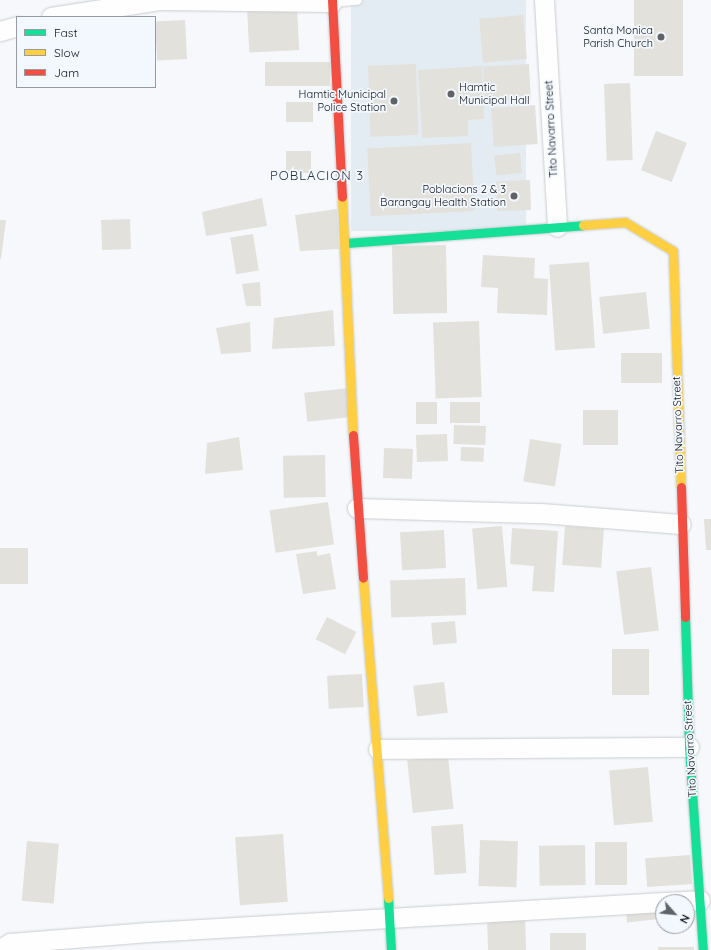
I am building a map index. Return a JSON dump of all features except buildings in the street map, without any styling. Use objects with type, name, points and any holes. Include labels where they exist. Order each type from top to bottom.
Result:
[{"type":"street","points":[[56,16],[159,0],[332,1],[346,244],[357,508],[378,749],[391,950]]},
{"type":"street","name":"Tito Navarro Street","points":[[544,0],[557,227],[625,222],[673,251],[689,747],[703,950]]},
{"type":"street","points":[[0,31],[16,26]]},
{"type":"street","points":[[346,244],[557,227]]},
{"type":"street","points":[[357,508],[540,513],[681,524]]},
{"type":"street","points":[[378,749],[689,747]]},
{"type":"street","points":[[695,900],[700,900]]},
{"type":"street","points":[[0,949],[10,943],[388,917],[655,902]]},
{"type":"lane","points":[[332,1],[357,0]]},
{"type":"shaded area","points":[[351,0],[526,0],[526,231],[351,231]]},
{"type":"traffic: fast","points":[[346,243],[583,225]]},
{"type":"traffic: fast","points":[[685,617],[689,747],[703,950]]},
{"type":"traffic: fast","points":[[388,898],[391,950]]},
{"type":"traffic: slow","points":[[342,197],[353,435]]},
{"type":"traffic: slow","points":[[583,225],[625,222],[673,251],[681,487]]},
{"type":"traffic: slow","points":[[363,578],[388,898]]},
{"type":"traffic: jam","points":[[332,0],[342,197]]},
{"type":"traffic: jam","points":[[353,435],[363,578]]},
{"type":"traffic: jam","points":[[681,487],[685,617]]},
{"type":"place","name":"Santa Monica Parish Church","points":[[661,37]]},
{"type":"place","name":"Hamtic Municipal Hall","points":[[451,94]]},
{"type":"place","name":"Hamtic Municipal Police Station","points":[[394,101]]},
{"type":"place","name":"Poblacions 2 & 3 Barangay Health Station","points":[[514,196]]},
{"type":"district","name":"POBLACION 3","points":[[317,175]]}]
